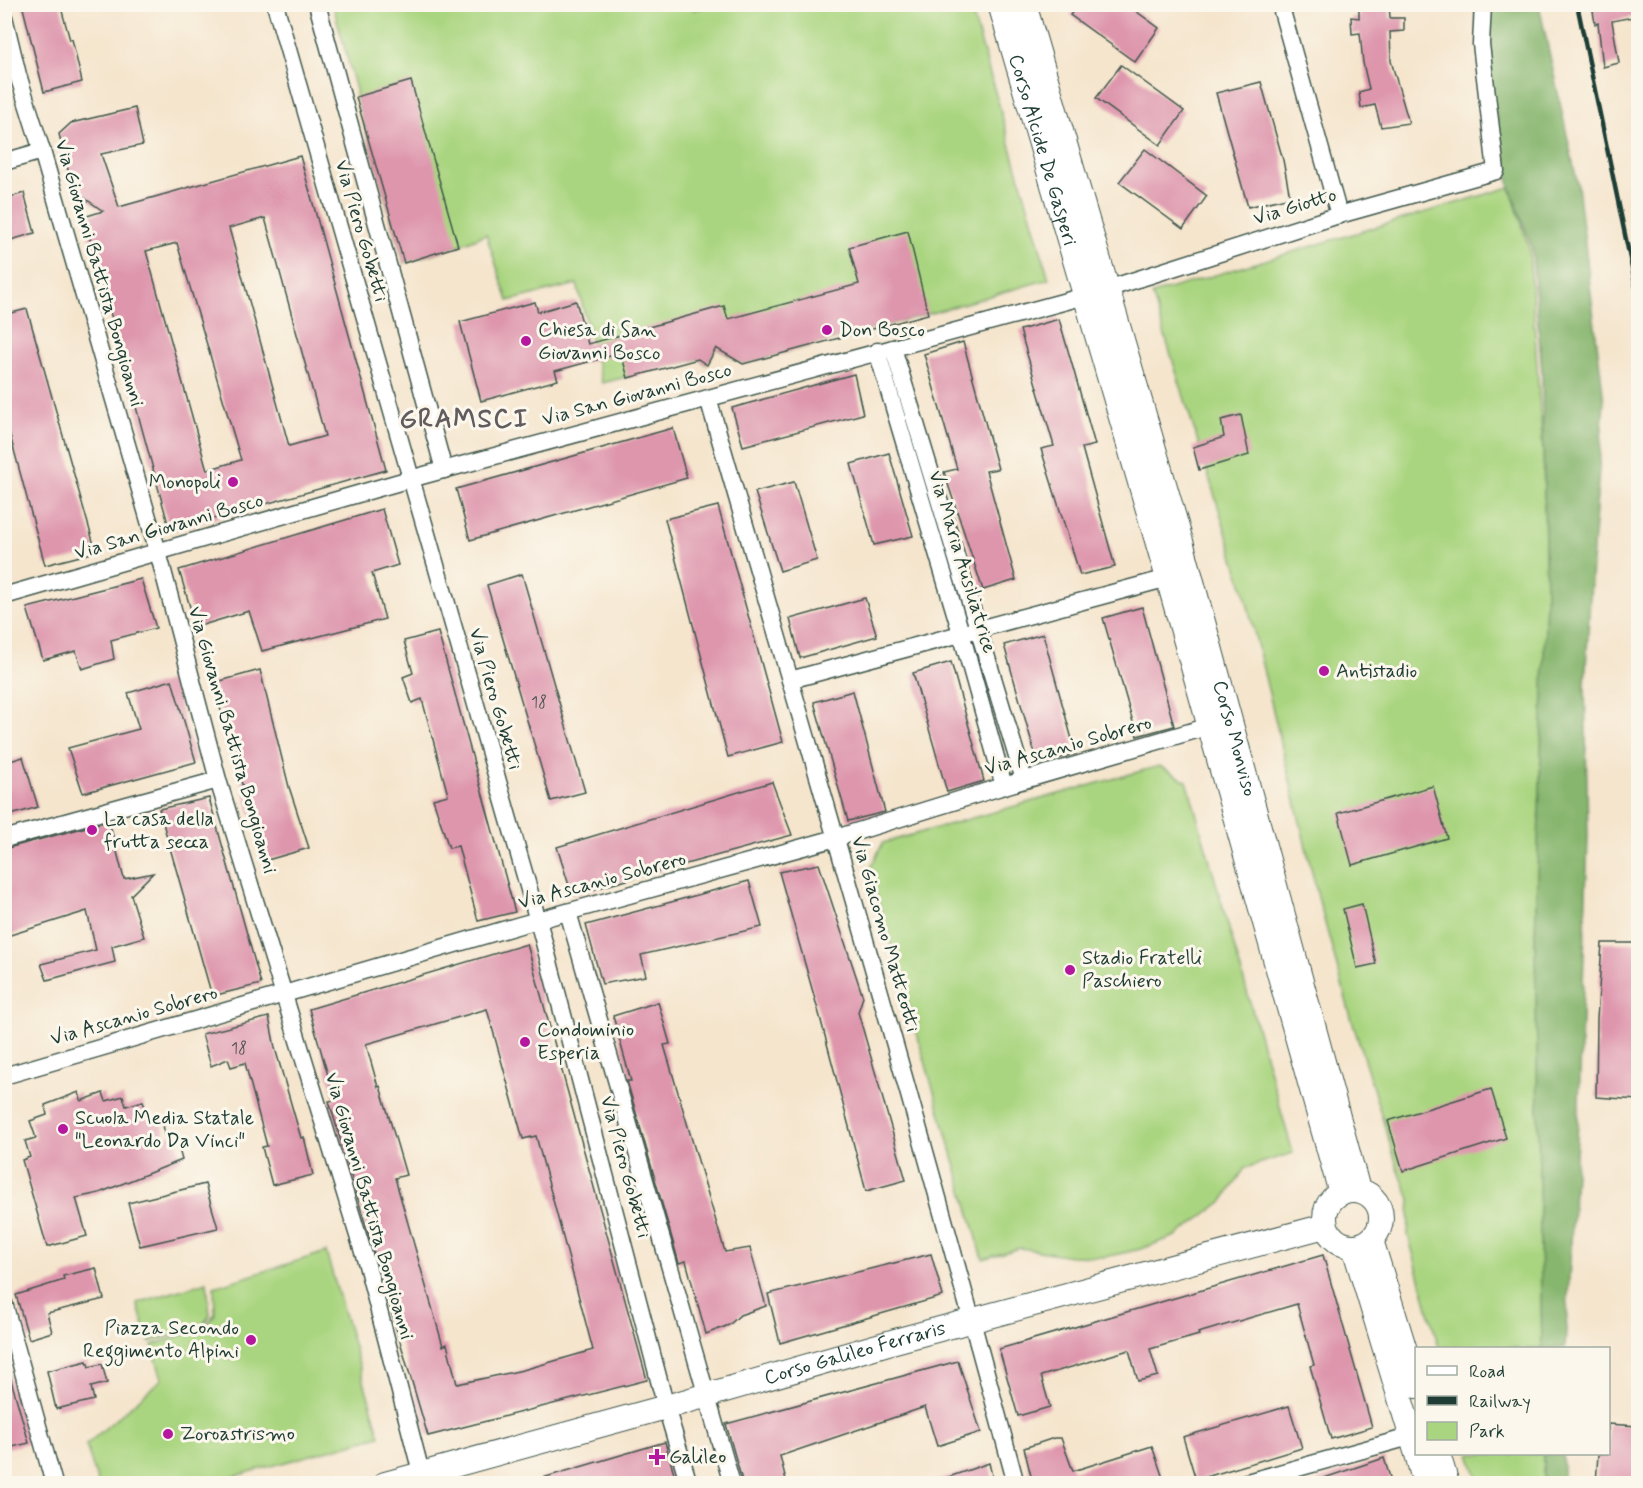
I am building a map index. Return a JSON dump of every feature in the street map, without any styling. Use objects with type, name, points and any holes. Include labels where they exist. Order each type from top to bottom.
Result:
[{"type":"main road","name":"Corso Alcide De Gasperi","points":[[1000,4],[1085,296]]},
{"type":"main road","name":"Corso Alcide De Gasperi","points":[[1024,4],[1108,288]]},
{"type":"main road","name":"Corso Monviso","points":[[1108,288],[1182,545],[1349,1191]]},
{"type":"main road","name":"Corso Monviso","points":[[1085,296],[1349,1191]]},
{"type":"main road","points":[[1349,1191],[1374,1199],[1381,1216],[1381,1225],[1362,1244],[1339,1243],[1328,1233],[1325,1226],[1324,1216],[1327,1206],[1333,1198],[1349,1191]]},
{"type":"main road","name":"Corso Galileo Ferraris","points":[[386,1484],[423,1479],[705,1395],[973,1320],[1325,1226]]},
{"type":"main road","points":[[1362,1244],[1415,1383]]},
{"type":"main road","points":[[1362,1244],[1415,1447]]},
{"type":"main road","points":[[1417,1455],[1425,1484]]},
{"type":"main road","points":[[1438,1455],[1447,1484]]},
{"type":"street","name":"Via Piero Gobetti","points":[[275,4],[537,920],[666,1407],[689,1484]]},
{"type":"street","name":"Via Piero Gobetti","points":[[317,4],[444,470]]},
{"type":"street","points":[[1280,4],[1339,215]]},
{"type":"street","name":"Via Giotto","points":[[1108,288],[1339,215],[1496,171],[1481,44],[1483,4]]},
{"type":"street","name":"Via Giovanni Battista Bongioanni","points":[[4,17],[18,75],[158,552],[218,780],[367,1266],[423,1479]]},
{"type":"street","points":[[4,162],[42,152]]},
{"type":"street","name":"Via San Giovanni Bosco","points":[[4,596],[410,479],[1108,288]]},
{"type":"street","name":"Via Maria Ausiliatrice","points":[[893,348],[969,630],[1004,786]]},
{"type":"street","name":"Via Maria Ausiliatrice","points":[[877,351],[969,630],[1024,780]]},
{"type":"street","name":"Via Giacomo Matteotti","points":[[708,398],[973,1320],[1016,1484]]},
{"type":"street","points":[[790,680],[1168,578]]},
{"type":"street","name":"Via Ascanio Sobrero","points":[[4,1076],[537,920],[836,838],[1210,726]]},
{"type":"street","points":[[4,839],[218,780]]},
{"type":"street","name":"Via Piero Gobetti","points":[[568,912],[732,1484]]},
{"type":"street","points":[[4,1304],[11,1355],[54,1484]]},
{"type":"street","points":[[1240,1484],[1415,1447]]},
{"type":"green space","points":[[692,4],[694,10],[715,4],[970,5],[1049,279],[743,364],[716,348],[707,365],[698,359],[602,383],[577,284],[508,301],[486,234],[458,246],[404,263],[356,97],[333,5]]},
{"type":"green space","points":[[1474,5],[1539,5],[1578,186],[1604,401],[1585,686],[1588,836],[1579,1104],[1565,1347],[1542,1347],[1535,940],[1546,597],[1542,374],[1532,248],[1510,187]]},
{"type":"green space","points":[[1510,187],[1529,248],[1543,452],[1546,597],[1535,940],[1542,1347],[1439,1347],[1408,1235],[1410,1199],[1398,1169],[1350,1014],[1319,901],[1244,590],[1152,294]]},
{"type":"green space","name":"Stadio Fratelli Paschiero","points":[[1159,766],[1187,781],[1293,1153],[1245,1168],[1223,1201],[1176,1236],[1141,1249],[1105,1257],[1071,1256],[1020,1248],[983,1259],[869,870],[883,843]]},
{"type":"green space","name":"Piazza Secondo Reggimento Alpini","points":[[326,1252],[380,1436],[210,1483],[98,1483],[86,1445],[162,1379],[152,1345],[203,1328],[215,1314],[214,1287]]},
{"type":"green space","points":[[207,1282],[210,1315],[202,1326],[149,1342],[137,1303]]},
{"type":"green space","points":[[1469,1455],[1543,1455],[1543,1483],[1480,1483]]},
{"type":"green space","points":[[1543,1455],[1563,1455],[1563,1483],[1543,1483]]},
{"type":"building","points":[[22,4],[60,4],[70,40],[72,39],[82,82],[44,92]]},
{"type":"building","points":[[1079,4],[1126,4],[1159,28],[1135,62],[1070,15]]},
{"type":"building","points":[[1359,4],[1389,4],[1390,18],[1404,18],[1404,31],[1390,32],[1391,61],[1409,123],[1381,127],[1375,105],[1361,108],[1359,92],[1369,89],[1360,33],[1352,34],[1351,17],[1359,18]]},
{"type":"building","points":[[1592,4],[1638,4],[1638,16],[1612,21],[1619,63],[1603,67],[1598,23],[1595,24]]},
{"type":"building","points":[[1121,65],[1184,111],[1160,145],[1096,98]]},
{"type":"building","points":[[411,81],[458,246],[404,263],[356,97]]},
{"type":"building","points":[[1261,82],[1283,160],[1290,197],[1248,207],[1216,93]]},
{"type":"building","points":[[135,108],[143,145],[101,154],[119,207],[300,156],[386,470],[170,531],[84,217],[103,211],[73,190],[59,134],[71,123]],"holes":[[[265,218],[325,436],[289,446],[229,228]],[[177,243],[241,460],[207,470],[146,251]]]},
{"type":"building","points":[[1145,149],[1207,196],[1183,229],[1119,182]]},
{"type":"building","points":[[24,193],[35,233],[4,242],[4,199]]},
{"type":"building","points":[[908,231],[928,314],[743,364],[716,348],[707,365],[698,359],[628,378],[621,353],[555,371],[558,380],[481,401],[460,322],[535,302],[538,312],[576,301],[588,344],[724,306],[728,319],[859,284],[849,247]]},
{"type":"building","points":[[27,309],[96,552],[45,565],[4,413],[4,315]]},
{"type":"building","points":[[1059,319],[1095,445],[1082,448],[1115,567],[1080,575],[1041,449],[1054,446],[1020,330]]},
{"type":"building","points":[[963,342],[998,469],[986,471],[1016,580],[983,590],[944,472],[957,469],[924,354]]},
{"type":"building","points":[[854,374],[863,414],[743,446],[732,408]]},
{"type":"building","points":[[1241,415],[1249,455],[1199,470],[1193,447],[1224,437],[1221,420]]},
{"type":"building","points":[[673,428],[687,478],[470,540],[456,489]]},
{"type":"building","points":[[889,453],[913,536],[874,545],[851,464]]},
{"type":"building","points":[[794,482],[817,560],[780,571],[755,492]]},
{"type":"building","points":[[718,506],[783,742],[728,757],[665,519]]},
{"type":"building","points":[[382,509],[398,565],[372,573],[385,619],[262,651],[249,611],[196,627],[179,570]]},
{"type":"building","points":[[522,574],[585,792],[551,801],[487,585]]},
{"type":"building","points":[[141,579],[156,628],[111,640],[114,659],[82,669],[76,651],[43,660],[27,608]]},
{"type":"building","points":[[865,598],[877,636],[800,658],[790,619]]},
{"type":"building","points":[[1142,607],[1174,726],[1137,736],[1103,618]]},
{"type":"building","points":[[438,632],[515,912],[478,921],[458,846],[449,848],[433,799],[448,795],[422,699],[412,703],[403,677],[413,673],[404,641]]},
{"type":"building","points":[[1043,634],[1076,754],[1038,764],[1004,645]]},
{"type":"building","points":[[951,662],[984,781],[947,792],[913,673]]},
{"type":"building","points":[[260,670],[289,787],[309,848],[264,861],[213,683]]},
{"type":"building","points":[[172,680],[196,762],[83,793],[68,748],[139,729],[128,693]]},
{"type":"building","points":[[853,691],[885,812],[848,821],[814,702]]},
{"type":"building","points":[[23,757],[38,807],[4,817],[4,763]]},
{"type":"building","points":[[772,782],[792,835],[572,895],[557,847]]},
{"type":"building","points":[[1433,786],[1447,838],[1352,865],[1338,813]]},
{"type":"building","points":[[209,798],[261,984],[212,996],[159,809]]},
{"type":"building","points":[[109,821],[124,879],[153,873],[131,895],[144,937],[112,946],[115,962],[47,980],[41,964],[96,950],[87,911],[4,937],[4,849]]},
{"type":"building","points":[[819,864],[863,997],[858,1012],[906,1180],[866,1191],[779,872]]},
{"type":"building","points":[[749,881],[762,927],[641,955],[646,976],[602,984],[586,925]]},
{"type":"building","points":[[1362,904],[1376,964],[1357,968],[1343,909]]},
{"type":"building","points":[[1602,943],[1638,943],[1638,1100],[1596,1097],[1597,1019]]},
{"type":"building","points":[[527,944],[647,1380],[428,1436],[329,1101],[335,1100],[309,1009]],"holes":[[[487,1009],[523,1139],[536,1136],[593,1350],[523,1370],[457,1384],[447,1344],[443,1346],[395,1178],[406,1175],[366,1044]]]},
{"type":"building","points":[[658,1002],[670,1044],[664,1045],[725,1252],[750,1248],[766,1306],[740,1315],[729,1325],[706,1334],[686,1261],[679,1263],[627,1081],[631,1081],[613,1016]]},
{"type":"building","points":[[269,1017],[275,1048],[301,1138],[304,1137],[313,1175],[272,1185],[262,1147],[267,1146],[245,1063],[231,1067],[228,1059],[211,1066],[202,1034]]},
{"type":"building","points":[[1491,1089],[1506,1138],[1403,1171],[1388,1121]]},
{"type":"building","points":[[79,1092],[81,1101],[103,1093],[106,1101],[123,1096],[126,1106],[143,1101],[149,1121],[162,1118],[165,1136],[175,1134],[182,1160],[99,1193],[76,1198],[87,1236],[47,1247],[22,1160],[30,1157],[25,1141],[36,1138],[30,1121],[47,1115],[45,1105]]},
{"type":"building","points":[[205,1184],[218,1228],[140,1246],[128,1203]]},
{"type":"building","points":[[931,1254],[943,1296],[780,1343],[768,1294]]},
{"type":"building","points":[[1323,1255],[1372,1427],[1331,1439],[1310,1366],[1314,1365],[1297,1304],[1150,1349],[1158,1376],[1138,1381],[1129,1350],[1041,1376],[1050,1407],[1018,1416],[999,1349]]},
{"type":"building","points":[[96,1268],[104,1299],[47,1313],[52,1332],[29,1339],[16,1295],[64,1280],[63,1276]]},
{"type":"building","points":[[87,1361],[89,1367],[102,1364],[107,1383],[91,1387],[94,1400],[56,1409],[47,1371]]},
{"type":"building","points":[[958,1361],[981,1432],[937,1446],[925,1407],[780,1456],[787,1484],[743,1484],[726,1424]]},
{"type":"building","points":[[9,1373],[29,1443],[4,1449],[4,1374]]},
{"type":"building","points":[[1289,1406],[1302,1448],[1196,1480],[1183,1437]]},
{"type":"building","points":[[1610,1424],[1638,1426],[1638,1484],[1596,1484],[1598,1455],[1610,1455]]},
{"type":"building","points":[[1054,1438],[1061,1438],[1073,1471],[1152,1446],[1165,1484],[1033,1484],[1024,1448]]},
{"type":"building","points":[[665,1442],[677,1484],[539,1484],[539,1479]]},
{"type":"building","points":[[1384,1458],[1392,1484],[1318,1484],[1318,1480]]},
{"type":"building","points":[[989,1463],[994,1484],[937,1484],[937,1481]]},
{"type":"railway","points":[[1577,4],[1638,297]]},
{"type":"place","name":"Don Bosco","points":[[827,330]]},
{"type":"place","name":"Chiesa di San Giovanni Bosco","points":[[526,341]]},
{"type":"place","name":"Monopoli","points":[[233,482]]},
{"type":"place","name":"Antistadio","points":[[1324,671]]},
{"type":"place","name":"La casa della frutta secca","points":[[92,830]]},
{"type":"place","name":"Stadio Fratelli Paschiero","points":[[1070,970]]},
{"type":"place","name":"Condominio Esperia","points":[[525,1042]]},
{"type":"place","name":"Scuola Media Statale \"Leonardo Da Vinci\"","points":[[63,1129]]},
{"type":"place","name":"Piazza Secondo Reggimento Alpini","points":[[251,1340]]},
{"type":"place","name":"Zoroastrismo","points":[[168,1434]]},
{"type":"place","name":"Galileo","points":[[657,1457]]},
{"type":"district","name":"GRAMSCI","points":[[464,420]]}]
